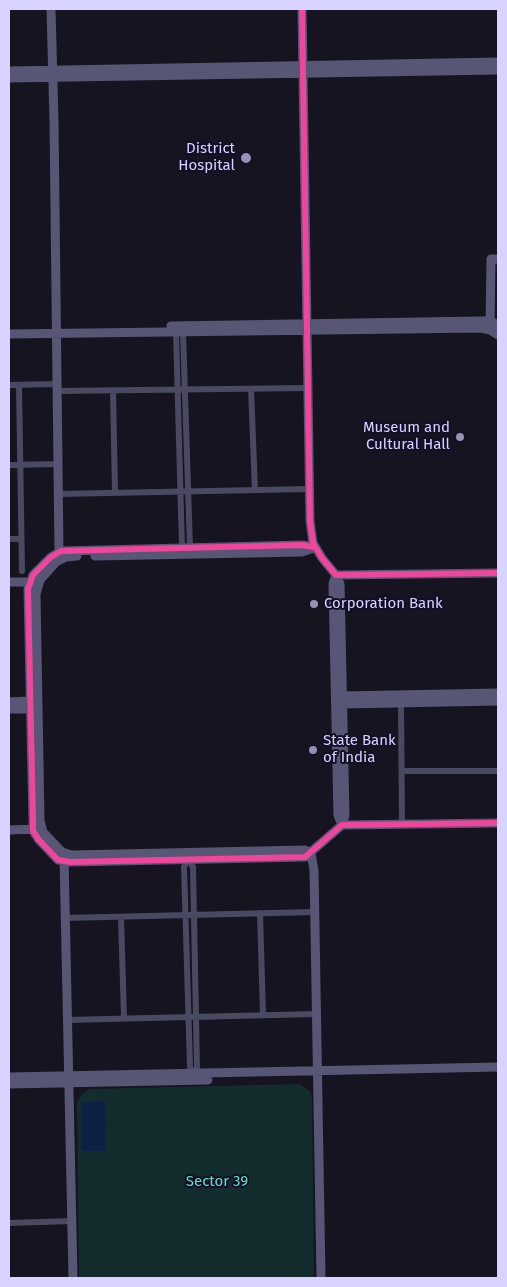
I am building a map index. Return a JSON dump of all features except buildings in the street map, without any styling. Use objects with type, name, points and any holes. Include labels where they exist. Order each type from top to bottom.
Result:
[{"type":"street","points":[[51,9],[60,556],[28,589],[39,840],[58,860],[63,856],[72,855],[305,850],[311,853]]},
{"type":"street","points":[[302,9],[310,521],[312,543],[336,575]]},
{"type":"street","points":[[9,78],[53,74],[302,69],[498,62]]},
{"type":"street","points":[[302,69],[498,70]]},
{"type":"street","points":[[9,71],[53,74]]},
{"type":"street","points":[[498,259],[491,259],[493,326],[498,335]]},
{"type":"street","points":[[9,329],[56,331],[493,326]]},
{"type":"street","points":[[180,330],[180,492],[186,548]]},
{"type":"street","points":[[9,334],[56,331]]},
{"type":"street","points":[[9,385],[113,391],[307,388]]},
{"type":"street","points":[[19,385],[22,571]]},
{"type":"street","points":[[251,389],[255,490]]},
{"type":"street","points":[[181,390],[188,492],[186,548]]},
{"type":"street","points":[[113,391],[115,493]]},
{"type":"street","points":[[9,465],[58,464]]},
{"type":"street","points":[[58,494],[309,489]]},
{"type":"street","points":[[9,539],[21,539]]},
{"type":"street","points":[[60,556],[80,550],[302,545],[315,548]]},
{"type":"street","points":[[60,556],[302,552],[315,548]]},
{"type":"street","points":[[336,575],[498,573]]},
{"type":"street","points":[[63,856],[70,862],[305,857],[342,825],[345,815],[333,584],[336,575]]},
{"type":"street","points":[[9,582],[35,582]]},
{"type":"street","points":[[340,701],[498,693]]},
{"type":"street","points":[[340,701],[401,703],[498,701]]},
{"type":"street","points":[[9,702],[33,705]]},
{"type":"street","points":[[401,703],[402,824]]},
{"type":"street","points":[[9,709],[33,705]]},
{"type":"street","points":[[402,771],[498,771]]},
{"type":"street","points":[[342,825],[498,823]]},
{"type":"street","points":[[9,830],[38,829]]},
{"type":"street","points":[[311,853],[314,870],[315,912],[321,1278]]},
{"type":"street","points":[[63,856],[73,1278]]},
{"type":"street","points":[[188,859],[192,867],[194,915],[192,1017]]},
{"type":"street","points":[[188,859],[184,867],[192,1017],[197,1068],[194,1074]]},
{"type":"street","points":[[64,918],[315,912]]},
{"type":"street","points":[[260,914],[263,1015]]},
{"type":"street","points":[[121,917],[124,1018]]},
{"type":"street","points":[[67,1020],[316,1014]]},
{"type":"street","points":[[9,1084],[194,1074],[317,1075],[498,1068]]},
{"type":"street","points":[[9,1077],[68,1080],[498,1073]]},
{"type":"street","points":[[9,1223],[72,1221]]},
{"type":"green space","name":"Sector 39","points":[[299,1084],[310,1091],[312,1096],[314,1278],[79,1278],[77,1102],[82,1094],[90,1089]]},
{"type":"water","points":[[105,1101],[106,1151],[82,1151],[81,1102]]},
{"type":"cycle path","points":[[302,9],[310,521],[313,543],[336,575],[498,573]]},
{"type":"cycle path","points":[[315,547],[302,545],[61,551],[51,557],[33,575],[28,589],[33,831],[58,860],[70,862],[305,857],[342,825],[498,823]]},
{"type":"place","name":"District Hospital","points":[[246,158]]},
{"type":"place","name":"Museum and Cultural Hall","points":[[460,437]]},
{"type":"place","name":"Corporation Bank","points":[[314,604]]},
{"type":"place","name":"State Bank of India","points":[[313,750]]}]
